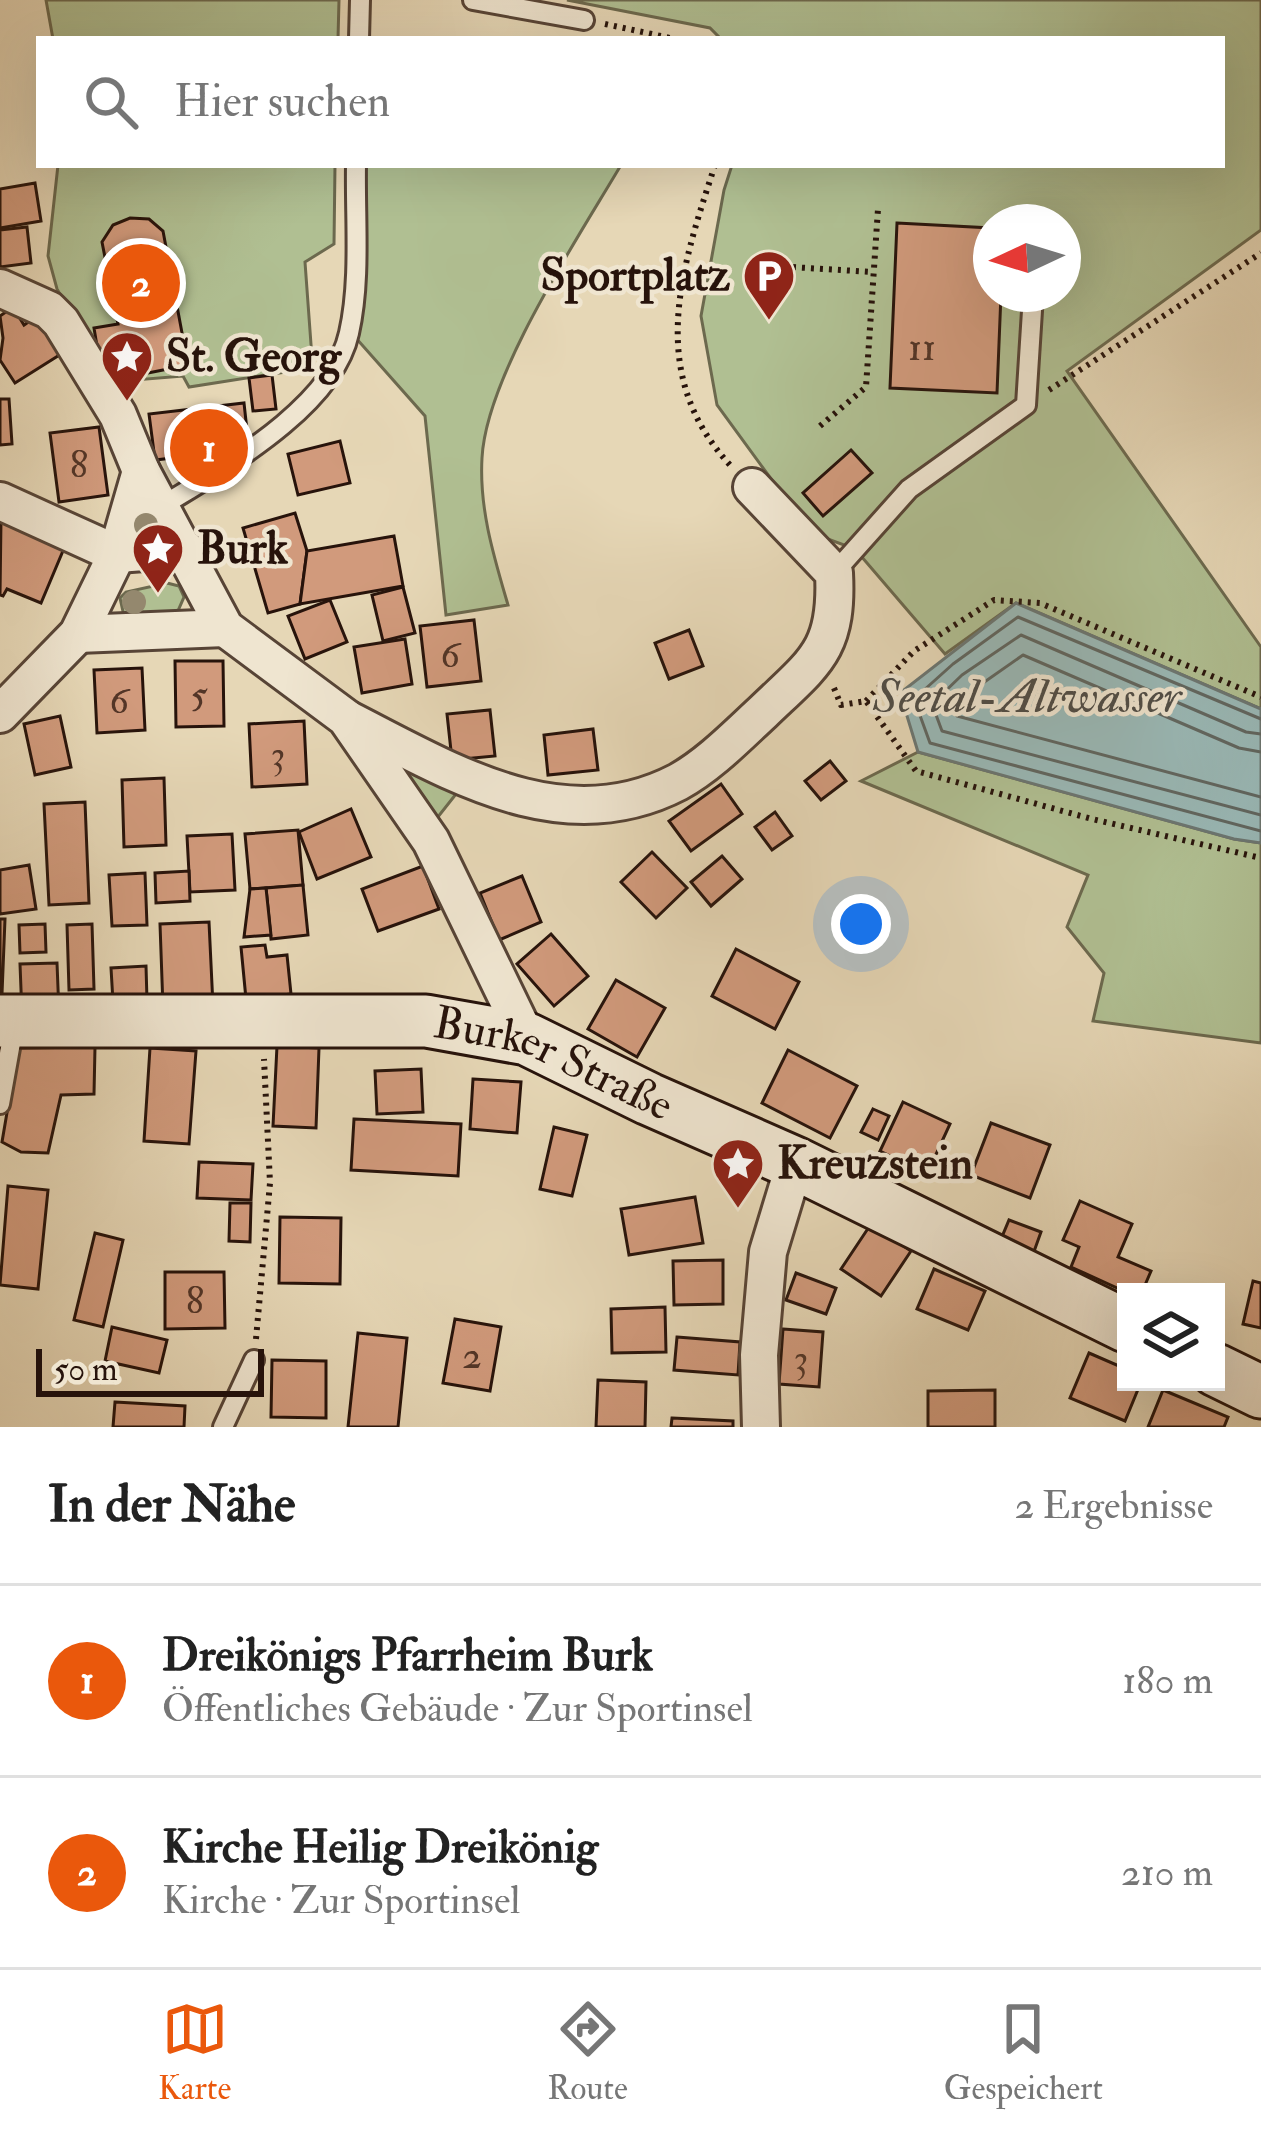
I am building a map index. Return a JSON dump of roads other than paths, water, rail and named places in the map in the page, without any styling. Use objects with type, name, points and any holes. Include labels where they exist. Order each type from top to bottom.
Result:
[{"type":"main road","name":"Burker Straße","points":[[8,1022],[426,1021],[527,1039],[795,1163],[1117,1322]]},
{"type":"main road","points":[[1225,1374],[1261,1392]]},
{"type":"street","points":[[0,288],[49,310],[62,322],[118,416],[141,471],[225,628],[346,718],[478,785],[531,802],[580,806],[638,800],[682,780],[822,656],[836,611],[834,573],[752,488]]},
{"type":"street","points":[[0,714],[78,634],[117,554],[141,471]]},
{"type":"street","points":[[0,501],[117,554],[185,549]]},
{"type":"street","points":[[78,634],[225,628]]},
{"type":"street","points":[[346,718],[431,841],[527,1039]]},
{"type":"street","points":[[761,1427],[759,1355],[769,1252],[795,1163]]},
{"type":"lane","points":[[359,0],[359,36]]},
{"type":"lane","points":[[473,0],[584,20]]},
{"type":"lane","points":[[162,506],[251,450],[317,390],[338,364],[349,334],[353,300],[356,168]]},
{"type":"lane","points":[[834,573],[909,489],[1026,405],[1032,312]]},
{"type":"lane","points":[[0,1104],[8,1022]]},
{"type":"lane","points":[[224,1427],[254,1360]]},
{"type":"water","name":"Seetal-Altwasser","points":[[1016,603],[1261,709],[1261,843],[918,752],[900,693]]},
{"type":"place","name":"Kirche Heilig Dreikönig","points":[[141,283]]},
{"type":"place","name":"Sportplatz","points":[[769,322]]},
{"type":"place","name":"St. Georg","points":[[127,403]]},
{"type":"place","name":"Dreikönigs Pfarrheim Burk","points":[[209,448]]},
{"type":"place","name":"Burk","points":[[158,595]]},
{"type":"place","name":"Kreuzstein","points":[[738,1210]]}]
